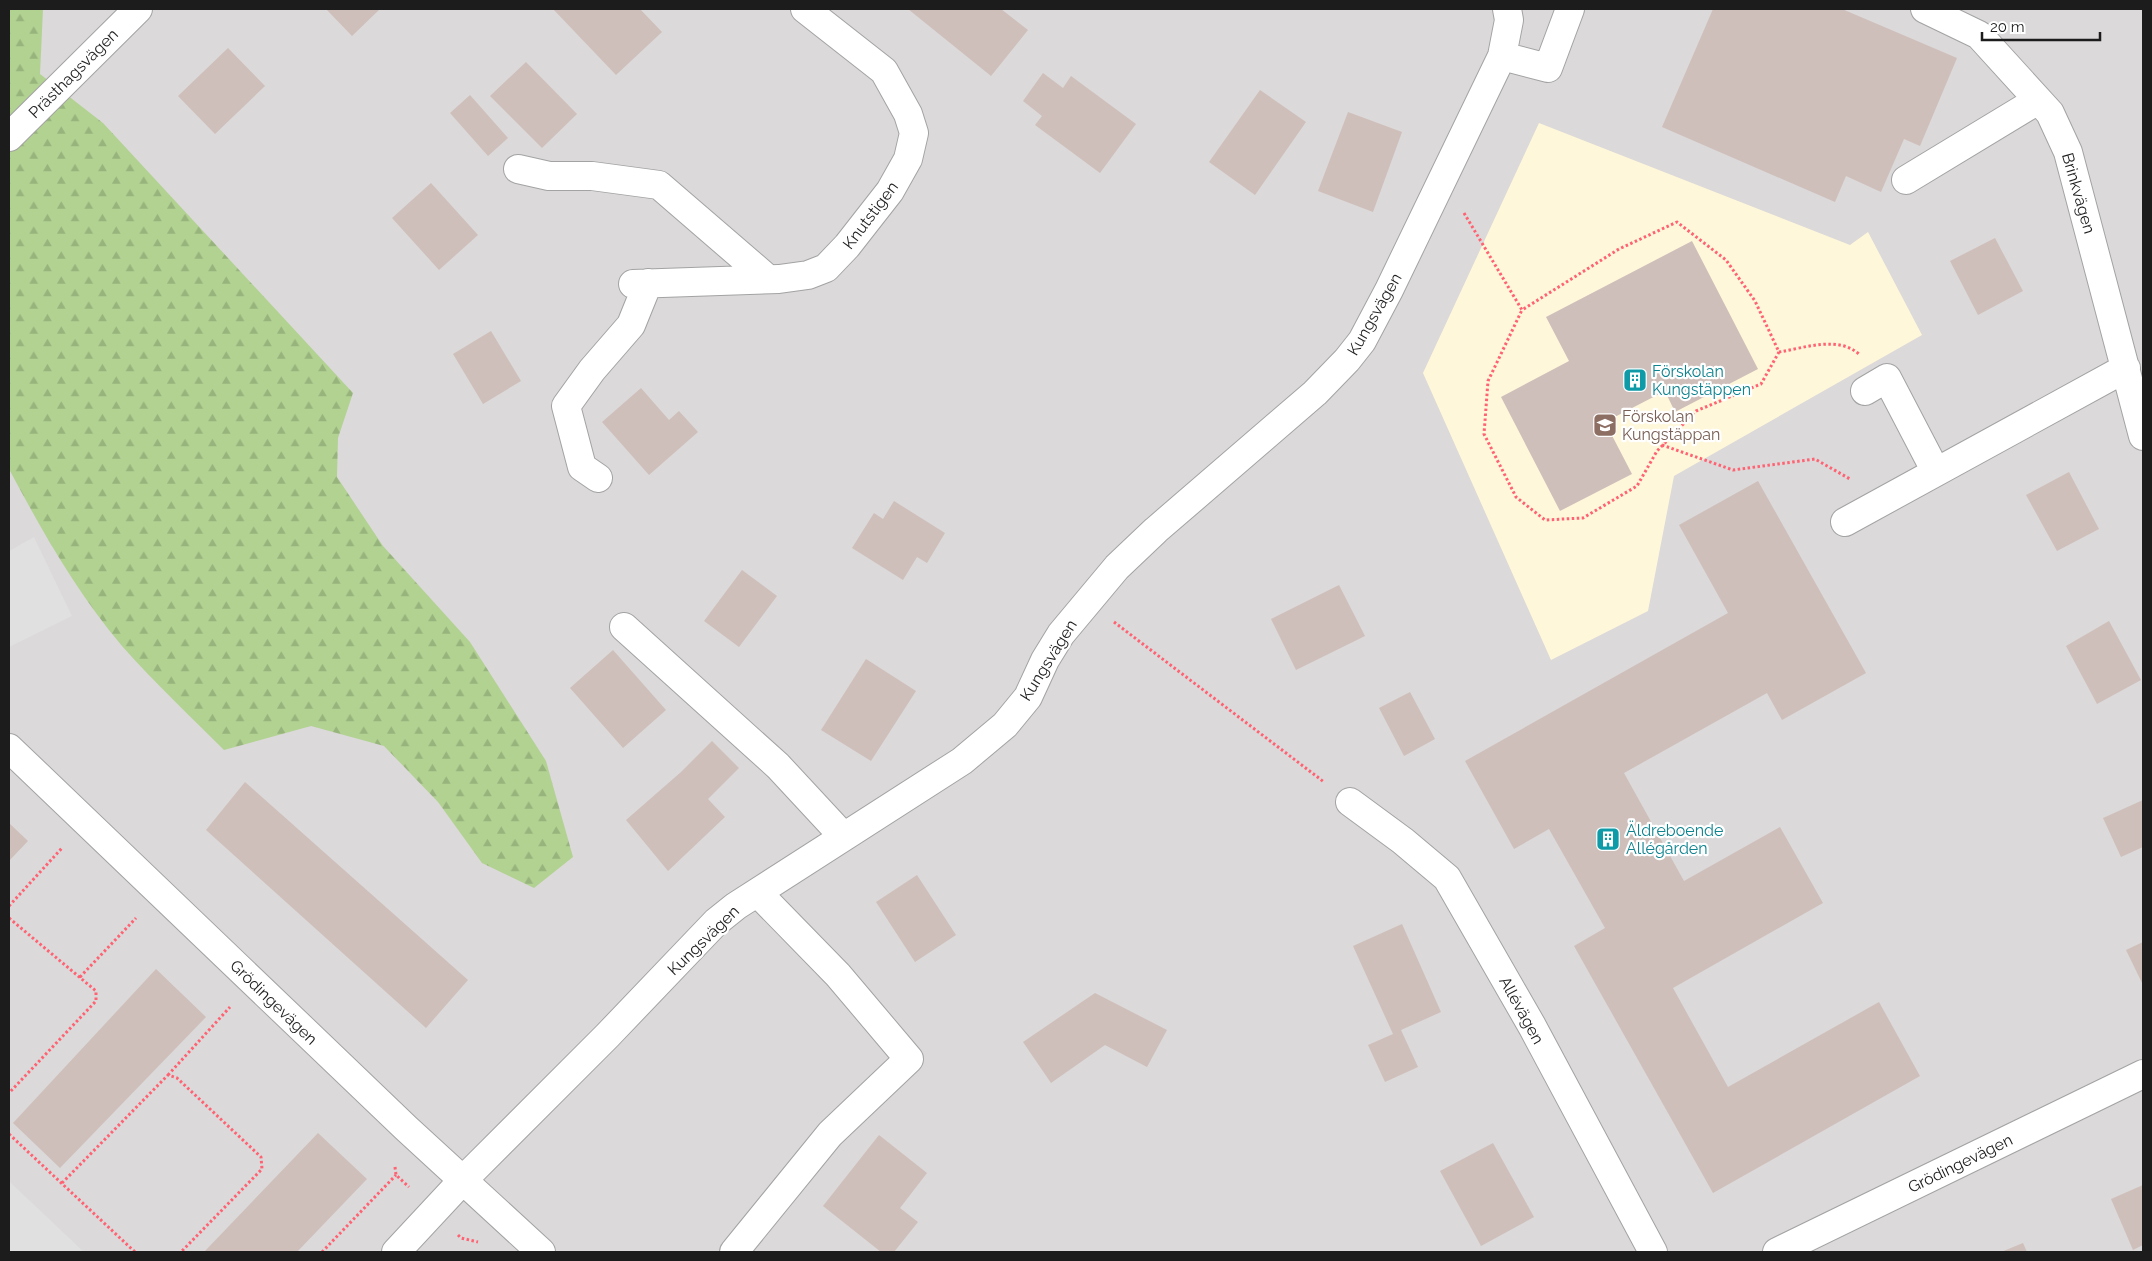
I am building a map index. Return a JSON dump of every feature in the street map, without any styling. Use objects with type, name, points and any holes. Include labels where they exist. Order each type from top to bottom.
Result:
[{"type":"street","name":"Prästhagsvägen","points":[[9,137],[138,9]]},
{"type":"street","name":"Knutstigen","points":[[598,478],[582,467],[566,406],[592,370],[630,325],[640,283],[768,279],[808,275],[826,268],[847,246],[890,191],[908,159],[914,132],[908,114],[884,72],[805,9]]},
{"type":"street","name":"Kungsvägen","points":[[396,1252],[463,1180],[608,1036],[716,922],[736,906],[962,760],[1005,725],[1028,697],[1061,634],[1117,567],[1149,536],[1315,393],[1347,360],[1362,341],[1380,307],[1502,56],[1509,20],[1507,9]]},
{"type":"street","points":[[1502,56],[1548,68],[1570,9]]},
{"type":"street","name":"Brinkvägen","points":[[1925,9],[1980,35],[2050,114],[2068,152],[2143,436]]},
{"type":"street","points":[[1906,180],[2038,100]]},
{"type":"street","points":[[518,169],[549,176],[592,176],[659,185],[768,279]]},
{"type":"street","points":[[1846,522],[2126,368]]},
{"type":"street","points":[[1876,385],[1936,472]]},
{"type":"street","points":[[624,627],[778,766],[843,836]]},
{"type":"street","name":"Grödingevägen","points":[[9,748],[406,1128],[541,1252]]},
{"type":"street","name":"Allévägen","points":[[1350,802],[1403,841],[1447,878],[1532,1026],[1653,1252]]},
{"type":"street","points":[[734,1252],[830,1134],[909,1059],[838,975],[758,893]]},
{"type":"street","name":"Grödingevägen","points":[[1777,1252],[2143,1074]]},
{"type":"path","points":[[1434,196],[1459,206],[1522,310]]},
{"type":"path","points":[[1677,222],[1726,260],[1755,301],[1779,352],[1761,384],[1696,411],[1662,446],[1637,486],[1583,518],[1545,520],[1516,497],[1484,434],[1488,381],[1522,310],[1619,249],[1677,222]]},
{"type":"path","points":[[1779,352],[1826,344],[1852,347],[1876,385]]},
{"type":"path","points":[[1662,446],[1733,470],[1816,460],[1863,486],[1875,506]]},
{"type":"path","points":[[1087,602],[1350,802]]},
{"type":"path","points":[[9,906],[69,840]]},
{"type":"path","points":[[80,977],[139,915]]},
{"type":"path","points":[[9,918],[96,990],[96,1001],[9,1093]]},
{"type":"path","points":[[62,1183],[168,1075],[233,1004]]},
{"type":"path","points":[[168,1075],[178,1078],[261,1157],[262,1169],[181,1252]]},
{"type":"path","points":[[9,1134],[135,1252]]},
{"type":"path","points":[[322,1252],[396,1175]]},
{"type":"shaded area","points":[[9,9],[2143,9],[2143,1252],[9,1252]]},
{"type":"shaded area","name":"Förskolan Kungstäppan","points":[[1539,123],[1850,245],[1868,232],[1922,335],[1674,476],[1648,611],[1551,660],[1423,373]]},
{"type":"shaded area","points":[[34,537],[72,616],[9,647],[9,551]]},
{"type":"shaded area","points":[[9,1181],[84,1252],[9,1252]]},
{"type":"green space","points":[[9,9],[43,9],[40,74],[103,123],[353,393],[338,438],[337,477],[383,546],[470,642],[546,761],[573,857],[534,888],[482,863],[438,802],[384,746],[311,726],[224,750],[159,686],[122,646],[90,605],[47,538],[9,469]]},
{"type":"building","points":[[326,9],[380,9],[352,36]]},
{"type":"building","points":[[553,9],[640,9],[662,32],[616,75]]},
{"type":"building","points":[[908,9],[1001,9],[1028,30],[991,76]]},
{"type":"building","points":[[1713,9],[1842,9],[1957,58],[1920,146],[1904,139],[1881,192],[1846,176],[1835,202],[1662,127]]},
{"type":"building","points":[[228,48],[265,86],[215,134],[178,96]]},
{"type":"building","points":[[526,62],[577,114],[542,148],[490,96]]},
{"type":"building","points":[[1043,73],[1063,88],[1071,76],[1136,124],[1100,173],[1035,125],[1042,116],[1023,101]]},
{"type":"building","points":[[1260,90],[1306,122],[1255,195],[1209,162]]},
{"type":"building","points":[[470,95],[508,138],[488,156],[450,113]]},
{"type":"building","points":[[1348,112],[1402,132],[1373,212],[1318,191]]},
{"type":"building","points":[[431,183],[478,235],[439,270],[392,218]]},
{"type":"building","points":[[1995,238],[2023,291],[1978,315],[1950,261]]},
{"type":"building","name":"Förskolan Kungstäppen","points":[[1692,241],[1758,369],[1675,412],[1665,391],[1605,422],[1632,474],[1560,511],[1501,397],[1569,361],[1546,317]]},
{"type":"building","points":[[491,331],[521,381],[483,404],[453,354]]},
{"type":"building","points":[[641,388],[669,420],[679,411],[698,432],[649,475],[602,422]]},
{"type":"building","points":[[2069,472],[2099,529],[2057,551],[2026,495]]},
{"type":"building","name":"Äldreboende Allégården","points":[[1758,481],[1866,673],[1782,720],[1767,693],[1624,773],[1684,881],[1780,827],[1823,903],[1673,988],[1728,1087],[1879,1002],[1920,1076],[1713,1193],[1574,946],[1605,928],[1549,829],[1514,849],[1465,761],[1728,613],[1679,525]]},
{"type":"building","points":[[894,501],[945,533],[927,563],[917,557],[903,580],[852,548],[874,513],[883,519]]},
{"type":"building","points":[[742,570],[777,596],[739,647],[704,621]]},
{"type":"building","points":[[1339,585],[1365,636],[1296,670],[1271,619]]},
{"type":"building","points":[[2109,621],[2141,680],[2097,704],[2066,646]]},
{"type":"building","points":[[613,650],[666,710],[623,748],[570,688]]},
{"type":"building","points":[[866,659],[916,691],[871,761],[821,730]]},
{"type":"building","points":[[1410,692],[1435,739],[1404,756],[1379,708]]},
{"type":"building","points":[[712,741],[739,768],[708,799],[725,817],[668,871],[626,820],[681,772]]},
{"type":"building","points":[[245,782],[468,980],[426,1028],[206,830]]},
{"type":"building","points":[[2143,800],[2143,847],[2121,857],[2103,818]]},
{"type":"building","points":[[9,823],[28,841],[9,861]]},
{"type":"building","points":[[917,875],[956,935],[915,962],[876,902]]},
{"type":"building","points":[[1402,924],[1441,1012],[1401,1030],[1418,1067],[1385,1082],[1368,1045],[1393,1034],[1353,946]]},
{"type":"building","points":[[2143,942],[2143,985],[2126,950]]},
{"type":"building","points":[[156,969],[206,1017],[60,1168],[13,1123]]},
{"type":"building","points":[[1095,993],[1167,1030],[1147,1067],[1105,1045],[1051,1083],[1023,1042]]},
{"type":"building","points":[[318,1133],[367,1179],[297,1252],[204,1252]]},
{"type":"building","points":[[879,1135],[927,1173],[900,1208],[918,1222],[894,1252],[881,1252],[823,1206]]},
{"type":"building","points":[[1493,1143],[1534,1217],[1481,1246],[1440,1171]]},
{"type":"building","points":[[2143,1185],[2143,1245],[2133,1250],[2111,1199]]},
{"type":"building","points":[[2023,1243],[2027,1252],[2001,1252]]},
{"type":"place","name":"Förskolan Kungstäppen","points":[[1635,380]]},
{"type":"place","name":"Förskolan Kungstäppan","points":[[1605,425]]},
{"type":"place","name":"Äldreboende Allégården","points":[[1608,839]]}]
